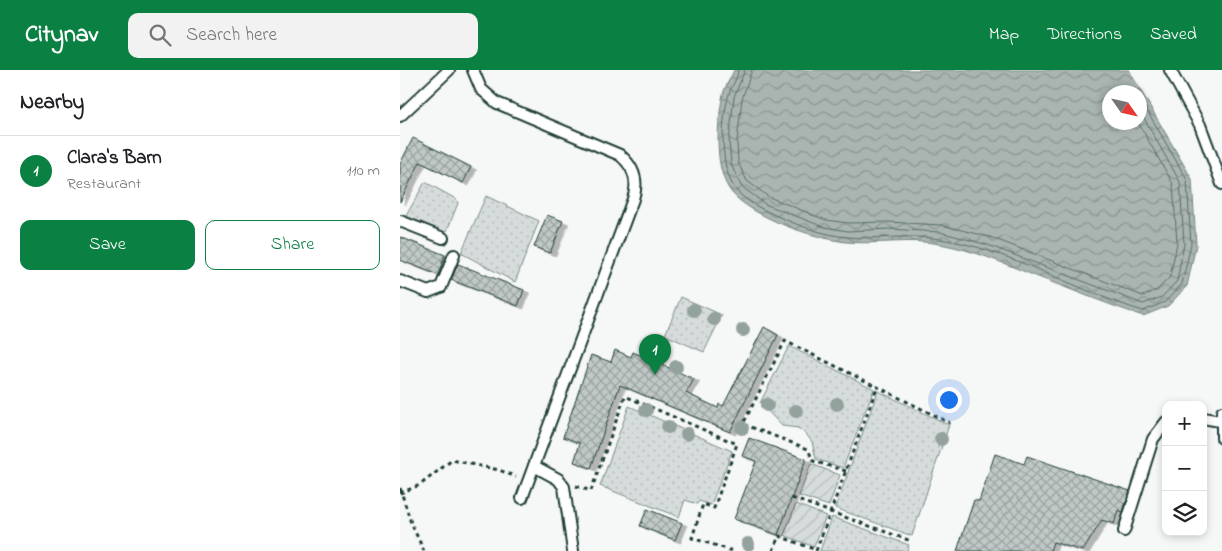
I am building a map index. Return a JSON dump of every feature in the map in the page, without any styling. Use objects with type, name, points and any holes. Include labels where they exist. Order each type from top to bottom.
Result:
[{"type":"lane","points":[[400,116],[449,70]]},
{"type":"lane","points":[[473,70],[481,89],[497,103],[620,155],[627,161],[635,176],[636,192],[634,199],[522,498]]},
{"type":"lane","points":[[1170,70],[1200,125],[1222,184]]},
{"type":"lane","points":[[400,220],[443,238]]},
{"type":"lane","points":[[400,281],[428,292],[441,287],[454,255]]},
{"type":"lane","points":[[1207,418],[1221,416],[1222,438]]},
{"type":"lane","points":[[1124,531],[1153,439],[1162,427]]},
{"type":"lane","points":[[534,466],[558,479],[564,487],[573,551]]},
{"type":"path","points":[[846,471],[813,461],[808,449],[743,424],[785,341],[950,423]]},
{"type":"path","points":[[774,551],[779,536],[816,550],[877,386]]},
{"type":"path","points":[[558,479],[591,491],[625,396],[737,444],[714,508],[703,504],[692,538],[733,551]]},
{"type":"path","points":[[424,551],[411,523],[400,491],[420,485],[452,460],[499,470],[528,483]]},
{"type":"path","points":[[792,498],[910,540]]},
{"type":"shaded area","points":[[425,182],[456,199],[458,203],[447,231],[444,232],[406,216]]},
{"type":"shaded area","points":[[486,196],[539,221],[515,282],[461,253]]},
{"type":"shaded area","points":[[681,297],[722,315],[704,352],[665,335]]},
{"type":"shaded area","points":[[789,346],[874,389],[843,468],[816,459],[812,442],[807,435],[798,428],[782,426],[760,403]]},
{"type":"shaded area","points":[[878,391],[949,425],[912,536],[835,508]]},
{"type":"shaded area","points":[[629,406],[732,451],[711,505],[699,501],[697,504],[685,500],[679,517],[600,486]]},
{"type":"shaded area","points":[[811,464],[840,475],[829,506],[799,496]]},
{"type":"shaded area","points":[[796,504],[826,516],[814,547],[784,535]]},
{"type":"shaded area","points":[[832,517],[909,545],[907,551],[820,551]]},
{"type":"water","points":[[734,70],[1129,70],[1138,85],[1102,85],[1102,130],[1147,130],[1147,101],[1192,179],[1196,245],[1187,286],[1168,306],[1143,316],[976,253],[928,242],[846,242],[817,236],[785,225],[754,211],[732,193],[726,183],[719,159],[718,145],[719,118],[725,88]]},
{"type":"building","points":[[413,138],[471,167],[463,183],[420,162],[400,202],[400,164]]},
{"type":"building","points":[[547,215],[563,221],[550,253],[534,247]]},
{"type":"building","points":[[400,237],[445,255],[438,275],[400,260]]},
{"type":"building","points":[[458,264],[524,290],[518,306],[451,280]]},
{"type":"building","points":[[764,327],[778,335],[730,432],[620,385],[591,468],[574,462],[580,443],[563,437],[591,355],[611,362],[615,350],[631,357],[633,352],[694,379],[686,393],[718,408],[719,404],[723,406]]},
{"type":"building","points":[[749,438],[806,459],[778,535],[734,519],[756,461],[742,456]]},
{"type":"building","points":[[995,454],[1024,464],[1027,456],[1130,491],[1123,512],[1118,510],[1114,524],[1102,520],[1083,551],[1053,542],[1050,551],[957,551],[974,500],[979,501]]},
{"type":"building","points":[[647,509],[682,523],[675,540],[640,526]]},
{"type":"place","name":"Clara's Barn","points":[[655,375]]}]
